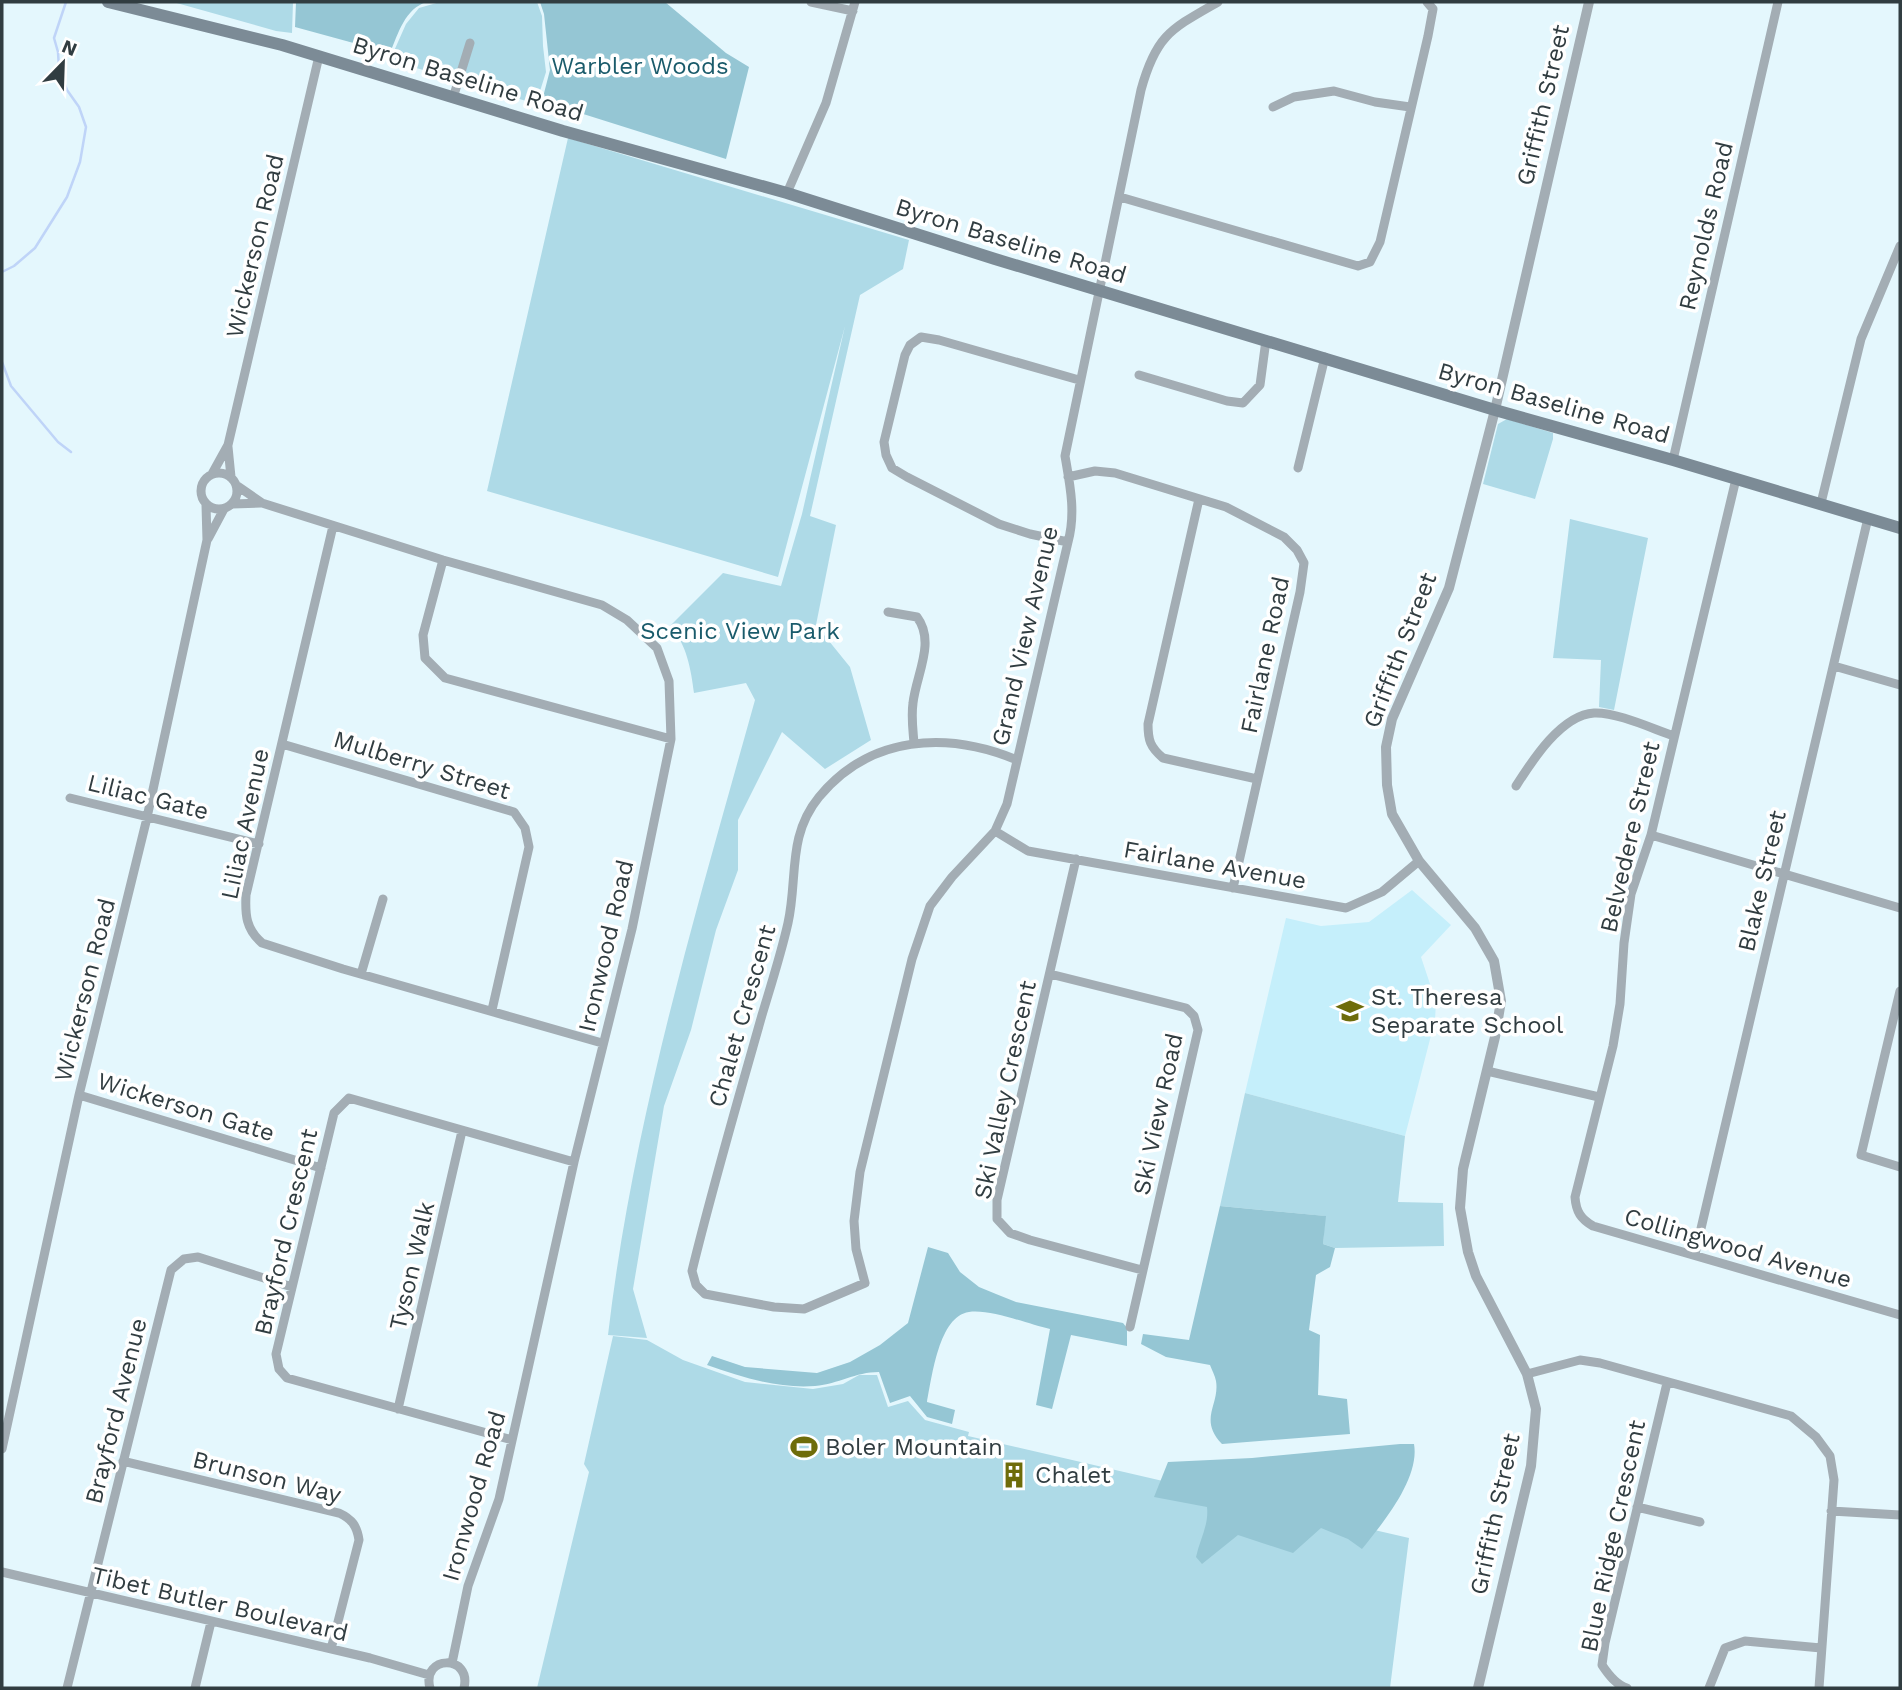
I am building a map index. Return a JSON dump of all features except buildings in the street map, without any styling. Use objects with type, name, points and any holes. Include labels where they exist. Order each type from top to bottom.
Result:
[{"type":"main road","name":"Byron Baseline Road","points":[[108,2],[319,57],[787,193],[1495,410],[1900,527]]},
{"type":"street","points":[[787,193],[826,103],[854,6],[811,2]]},
{"type":"street","name":"Grand View Avenue","points":[[865,1283],[856,1249],[854,1221],[860,1172],[912,959],[930,906],[952,877],[995,831],[1006,804],[1071,530],[1073,504],[1065,456],[1141,90],[1148,65],[1168,33],[1218,2]]},
{"type":"street","points":[[1120,197],[1358,266],[1370,262],[1380,242],[1433,9],[1427,2]]},
{"type":"street","name":"Griffith Street","points":[[1478,1688],[1531,1466],[1536,1409],[1527,1374],[1476,1276],[1468,1252],[1460,1208],[1463,1169],[1501,1001],[1494,961],[1475,928],[1419,861],[1392,814],[1387,785],[1386,747],[1392,719],[1448,589],[1495,410],[1589,2]]},
{"type":"street","name":"Reynolds Road","points":[[1673,460],[1778,2]]},
{"type":"street","points":[[453,98],[470,43]]},
{"type":"street","name":"Wickerson Road","points":[[212,474],[228,445],[319,57]]},
{"type":"street","points":[[1273,107],[1294,97],[1334,91],[1375,102],[1410,107]]},
{"type":"street","points":[[1821,503],[1861,339],[1900,246]]},
{"type":"street","points":[[1068,542],[999,524],[907,477],[891,468],[884,442],[905,355],[910,345],[921,337],[1079,380]]},
{"type":"street","points":[[1139,375],[1227,401],[1243,403],[1260,385],[1266,340]]},
{"type":"street","points":[[1298,468],[1325,357]]},
{"type":"street","name":"Wickerson Road","points":[[228,445],[233,481]]},
{"type":"street","name":"Fairlane Road","points":[[1068,477],[1095,471],[1115,473],[1226,507],[1284,537],[1297,550],[1304,563],[1300,592],[1233,888]]},
{"type":"street","points":[[221,473],[233,481],[237,495],[228,506],[215,509],[206,505],[201,497],[200,487],[205,479],[212,474],[221,473]]},
{"type":"street","name":"Belvedere Street","points":[[1576,1205],[1575,1197],[1613,1045],[1631,894],[1651,835],[1736,479]]},
{"type":"street","name":"Ironwood Road","points":[[233,481],[262,503],[443,560],[602,605],[627,620],[657,648],[669,681],[671,738],[632,929],[574,1162],[499,1500],[468,1586],[452,1663]]},
{"type":"street","points":[[1199,499],[1148,724],[1148,738],[1152,749],[1163,758],[1257,779]]},
{"type":"street","name":"Ironwood Road","points":[[228,506],[262,503]]},
{"type":"street","name":"Wickerson Road","points":[[2,1449],[79,1095],[147,817],[207,540],[206,505]]},
{"type":"street","name":"Wickerson Road","points":[[207,540],[228,506]]},
{"type":"street","name":"Blake Street","points":[[1695,1254],[1868,518]]},
{"type":"street","name":"Liliac Avenue","points":[[333,526],[246,895],[245,913],[248,926],[262,943],[602,1043]]},
{"type":"street","points":[[443,560],[424,635],[425,658],[445,678],[671,738]]},
{"type":"street","points":[[888,612],[917,617],[925,627],[924,656],[913,701],[915,743]]},
{"type":"street","points":[[1834,666],[1900,685]]},
{"type":"street","points":[[1516,786],[1542,748],[1570,721],[1594,713],[1674,736]]},
{"type":"street","name":"Chalet Crescent","points":[[865,1283],[804,1309],[784,1308],[705,1294],[696,1285],[692,1271],[789,921],[794,851],[801,829],[817,799],[849,766],[880,750],[915,743],[956,745],[1017,760]]},
{"type":"street","name":"Mulberry Street","points":[[282,744],[514,812],[525,828],[529,847],[492,1010]]},
{"type":"street","name":"Liliac Gate","points":[[70,798],[259,844]]},
{"type":"street","name":"Fairlane Avenue","points":[[995,831],[1028,851],[1346,908],[1382,892],[1419,861]]},
{"type":"street","points":[[1651,835],[1900,908]]},
{"type":"street","name":"Ski Valley Crescent","points":[[1076,859],[997,1200],[997,1219],[1010,1233],[1142,1270]]},
{"type":"street","points":[[361,974],[383,899]]},
{"type":"street","name":"Ski View Road","points":[[1050,974],[1186,1008],[1194,1016],[1198,1030],[1130,1327]]},
{"type":"street","points":[[1900,991],[1861,1155],[1900,1167]]},
{"type":"street","points":[[1487,1071],[1599,1097]]},
{"type":"street","name":"Wickerson Gate","points":[[79,1095],[321,1168]]},
{"type":"street","name":"Brayford Crescent","points":[[513,1440],[287,1378],[279,1369],[276,1354],[334,1113],[349,1098],[574,1162]]},
{"type":"street","name":"Tyson Walk","points":[[398,1409],[463,1130]]},
{"type":"street","name":"Collingwood Avenue","points":[[1576,1205],[1582,1220],[1593,1226],[1900,1315]]},
{"type":"street","name":"Brayford Avenue","points":[[67,1688],[171,1270],[184,1259],[198,1256],[292,1287]]},
{"type":"street","points":[[1527,1374],[1580,1360],[1600,1363],[1791,1416],[1816,1437],[1830,1456],[1834,1480],[1819,1688]]},
{"type":"street","name":"Blue Ridge Crescent","points":[[1627,1688],[1622,1687],[1602,1665],[1667,1382]]},
{"type":"street","name":"Brunson Way","points":[[123,1461],[347,1517],[358,1531],[358,1549],[331,1650]]},
{"type":"street","points":[[1637,1507],[1700,1522]]},
{"type":"street","points":[[1831,1511],[1900,1515]]},
{"type":"street","name":"Tibet Butler Boulevard","points":[[2,1572],[429,1675]]},
{"type":"street","points":[[195,1688],[211,1622]]},
{"type":"street","points":[[1709,1688],[1725,1648],[1745,1641],[1821,1648]]},
{"type":"street","points":[[430,1688],[429,1675],[432,1669],[439,1664],[452,1663],[464,1672],[464,1688]]},
{"type":"shaded area","name":"St. Theresa Separate School","points":[[1412,890],[1451,925],[1421,957],[1436,1002],[1435,1020],[1405,1136],[1245,1093],[1286,918],[1321,926],[1369,922]]},
{"type":"green space","points":[[173,2],[293,2],[292,33],[276,31]]},
{"type":"green space","points":[[296,2],[427,2],[419,5],[408,16],[390,53],[295,27]]},
{"type":"green space","points":[[440,2],[537,2],[542,16],[546,72],[536,104],[390,60],[406,24],[419,8]]},
{"type":"green space","name":"Warbler Woods","points":[[540,2],[665,2],[726,53],[749,67],[726,159],[542,101],[550,70],[544,14]]},
{"type":"green space","name":"Scenic View Park","points":[[568,138],[909,240],[903,269],[860,295],[810,516],[836,525],[816,625],[850,667],[871,740],[825,769],[782,732],[738,820],[738,870],[716,930],[691,1030],[664,1106],[633,1289],[647,1338],[608,1335],[619,1255],[633,1174],[669,1015],[755,700],[746,683],[694,693],[684,649],[670,626],[723,573],[781,586],[802,514],[845,326],[778,577],[487,491]]},
{"type":"green space","points":[[1507,419],[1553,433],[1535,499],[1483,484],[1498,424]]},
{"type":"green space","points":[[1570,519],[1648,538],[1614,710],[1599,707],[1601,660],[1553,658]]},
{"type":"green space","points":[[1245,1093],[1405,1136],[1398,1202],[1443,1203],[1444,1246],[1335,1248],[1323,1244],[1325,1216],[1220,1206]]},
{"type":"green space","points":[[1220,1206],[1326,1216],[1323,1244],[1335,1248],[1330,1267],[1316,1275],[1309,1330],[1320,1335],[1318,1395],[1347,1399],[1350,1434],[1222,1444],[1212,1427],[1216,1379],[1210,1365],[1166,1357],[1141,1344],[1143,1334],[1189,1340]]},
{"type":"green space","points":[[928,1247],[948,1253],[960,1272],[979,1287],[1016,1302],[1123,1323],[1127,1328],[1127,1346],[1071,1335],[1052,1409],[1036,1405],[1050,1329],[988,1313],[969,1312],[959,1316],[950,1324],[939,1349],[927,1402],[955,1410],[952,1424],[927,1417],[910,1396],[890,1403],[879,1372],[824,1385],[788,1386],[733,1374],[707,1365],[712,1356],[745,1367],[817,1373],[850,1362],[880,1345],[908,1323]]},
{"type":"green space","name":"Boler Mountain","points":[[613,1336],[647,1340],[683,1360],[745,1382],[813,1389],[843,1384],[859,1375],[877,1375],[888,1407],[908,1401],[925,1420],[969,1432],[968,1436],[1409,1538],[1390,1688],[537,1688],[589,1472],[584,1464]]},
{"type":"green space","points":[[1414,1444],[1414,1457],[1406,1485],[1362,1549],[1348,1539],[1321,1528],[1293,1553],[1238,1535],[1202,1564],[1196,1557],[1205,1526],[1207,1507],[1154,1497],[1168,1462],[1252,1458]]},
{"type":"waterway","points":[[2,272],[14,266],[35,248],[67,197],[80,162],[86,127],[59,69],[54,38],[66,2]]},
{"type":"waterway","points":[[2,362],[11,386],[58,442],[71,452]]},
{"type":"place","name":"St. Theresa Separate School","points":[[1350,1011]]},
{"type":"place","name":"Boler Mountain","points":[[804,1447]]},
{"type":"place","name":"Chalet","points":[[1014,1475]]}]
